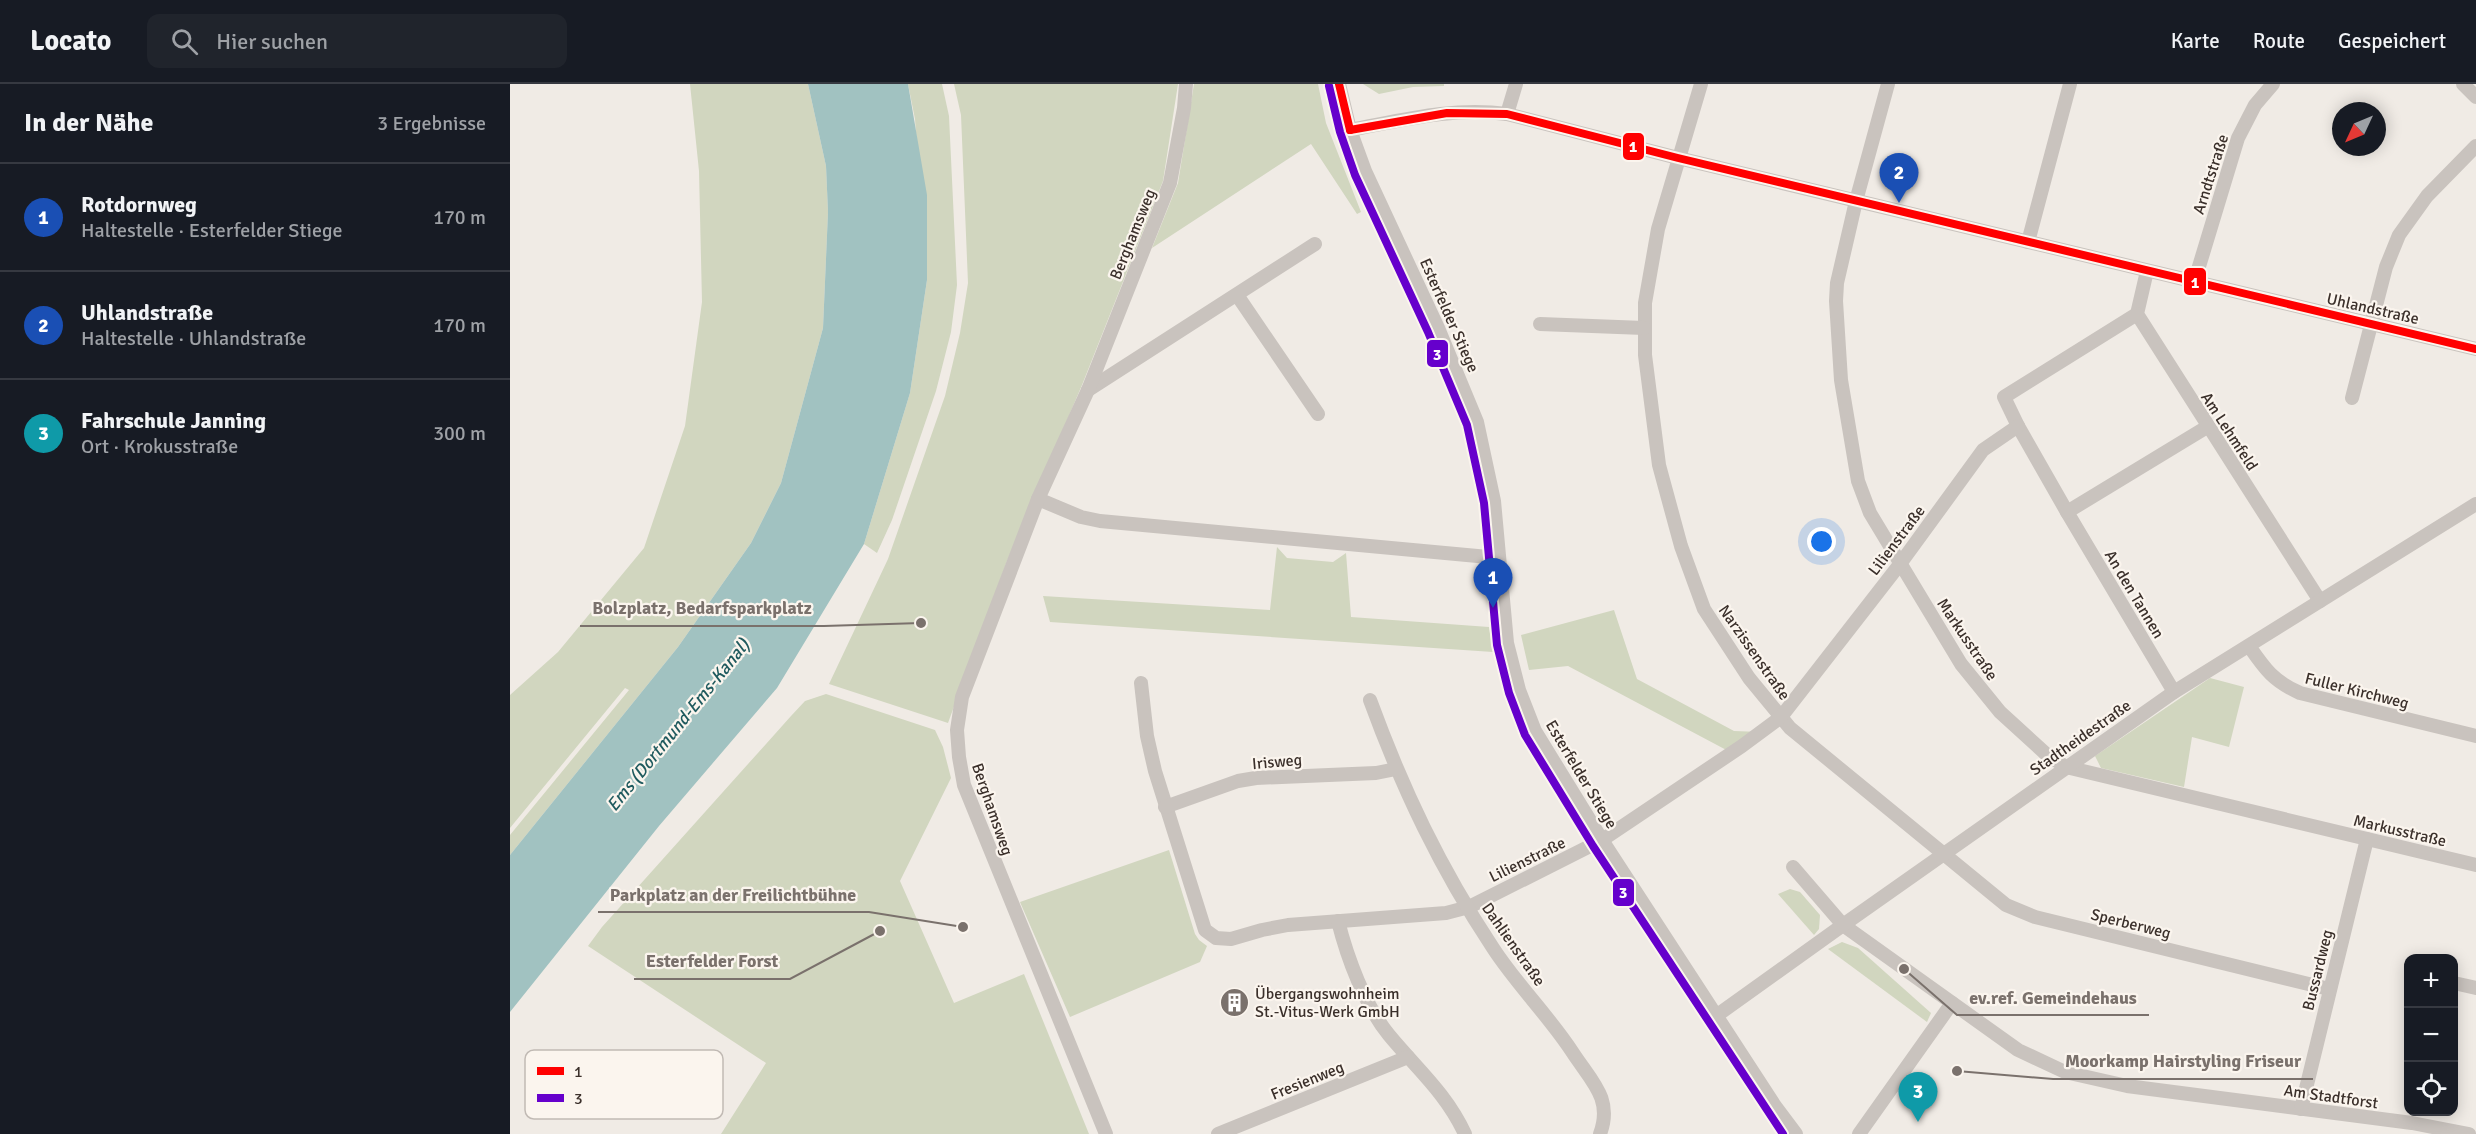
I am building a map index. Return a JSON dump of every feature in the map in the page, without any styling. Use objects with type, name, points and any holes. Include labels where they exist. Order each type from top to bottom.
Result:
[{"type":"street","name":"Berghamsweg","points":[[1106,1134],[976,818],[964,784],[959,757],[958,717],[962,698],[1038,499],[1088,390],[1170,183],[1186,84]]},
{"type":"street","name":"Esterfelder Stiege","points":[[1338,84],[1350,130],[1365,171],[1433,317],[1477,422],[1494,501],[1507,643],[1519,690],[1535,731],[1602,840],[1775,1106],[1796,1134]]},
{"type":"street","points":[[1507,114],[1516,84]]},
{"type":"street","name":"Narzissenstraße","points":[[1701,84],[1658,229],[1645,303],[1645,355],[1659,465],[1681,546],[1704,609],[1749,678],[1790,728],[1943,855]]},
{"type":"street","name":"Markusstraße","points":[[1888,84],[1856,201],[1837,283],[1841,381],[1858,481],[1870,513],[1968,672],[2000,712],[2046,754],[2066,767],[2476,865]]},
{"type":"street","points":[[2028,242],[2070,84]]},
{"type":"street","name":"Arndtstraße","points":[[2194,283],[2238,138],[2255,105],[2273,84]]},
{"type":"street","points":[[2463,84],[2476,97]]},
{"type":"street","name":"Uhlandstraße","points":[[1350,130],[1451,112],[1481,111],[1507,114],[1678,159],[2476,349]]},
{"type":"street","points":[[2352,398],[2386,267],[2399,235],[2427,196],[2476,146]]},
{"type":"street","points":[[1088,390],[1315,244]]},
{"type":"street","points":[[2137,314],[2147,271]]},
{"type":"street","points":[[1237,295],[1318,414]]},
{"type":"street","name":"An den Tannen","points":[[2137,314],[2004,397],[2067,512],[2174,692]]},
{"type":"street","name":"Am Lehmfeld","points":[[2137,314],[2320,601]]},
{"type":"street","points":[[1540,324],[1644,328]]},
{"type":"street","name":"Lilienstraße","points":[[1141,683],[1147,736],[1165,807],[1200,919],[1205,930],[1210,934],[1216,938],[1231,939],[1262,930],[1338,921],[1446,913],[1468,907],[1602,840],[1742,747],[1781,717],[1900,564],[1983,450],[2018,426]]},
{"type":"street","points":[[2067,512],[2207,427]]},
{"type":"street","points":[[1038,499],[1081,517],[1100,521],[1499,558]]},
{"type":"street","name":"Stadtheidestraße","points":[[1716,1016],[2174,692],[2476,504]]},
{"type":"street","name":"Fuller Kirchweg","points":[[2249,645],[2270,675],[2282,685],[2300,693],[2476,736]]},
{"type":"street","name":"Dahlienstraße","points":[[1370,700],[1396,769],[1451,882],[1493,948],[1513,976],[1549,1018],[1602,1099],[1606,1119],[1600,1134]]},
{"type":"street","name":"Irisweg","points":[[1165,807],[1238,781],[1256,778],[1376,773],[1396,769]]},
{"type":"street","name":"Bussardweg","points":[[2301,1108],[2367,839]]},
{"type":"street","name":"Sperberweg","points":[[1943,855],[2006,905],[2022,912],[2329,989]]},
{"type":"street","name":"Am Stadtforst","points":[[1793,867],[1843,925],[2018,1050],[2065,1071],[2127,1086],[2301,1108],[2469,1134]]},
{"type":"street","points":[[1338,921],[1345,951],[1372,1008],[1387,1033],[1444,1096],[1465,1134]]},
{"type":"street","points":[[2458,984],[2476,988]]},
{"type":"street","points":[[1859,1134],[1952,1003]]},
{"type":"street","name":"Fresienweg","points":[[1218,1134],[1408,1057]]},
{"type":"green space","points":[[690,84],[808,84],[826,166],[828,212],[823,328],[781,483],[751,543],[678,647],[510,855],[510,835],[629,690],[625,688],[510,828],[510,695],[558,652],[644,548],[685,426],[702,302],[699,171]]},
{"type":"green space","points":[[908,84],[942,84],[949,116],[957,285],[951,332],[936,391],[892,520],[877,553],[864,544],[910,393],[927,280],[915,119]]},
{"type":"green space","points":[[954,84],[1178,84],[1163,181],[1082,385],[1007,561],[948,723],[829,684],[888,559],[945,396],[960,333],[968,283],[961,115]]},
{"type":"green space","points":[[1194,84],[1318,84],[1326,123],[1361,212],[1357,214],[1311,144],[1152,248],[1178,183]]},
{"type":"green space","points":[[1363,84],[1444,84],[1444,86],[1413,87],[1379,94]]},
{"type":"green space","points":[[1277,547],[1287,558],[1333,562],[1346,553],[1351,617],[1489,627],[1493,652],[1050,622],[1043,596],[1270,610]]},
{"type":"green space","points":[[1614,610],[1637,679],[1734,731],[1761,732],[1732,753],[1568,666],[1529,670],[1521,635]]},
{"type":"green space","points":[[2210,678],[2244,687],[2229,747],[2192,737],[2184,787],[2101,768],[2095,756]]},
{"type":"green space","points":[[826,694],[935,730],[943,747],[951,778],[900,881],[954,1003],[1024,974],[1089,1134],[721,1134],[766,1063],[588,946],[602,927],[805,701]]},
{"type":"green space","points":[[1169,850],[1195,934],[1207,946],[1200,962],[1070,1017],[1020,902]]},
{"type":"green space","points":[[1790,889],[1800,892],[1820,915],[1819,929],[1814,935],[1778,894]]},
{"type":"green space","points":[[1842,942],[1858,948],[1931,1013],[1927,1022],[1828,949]]},
{"type":"water","name":"Ems (Dortmund-Ems-Kanal)","points":[[808,84],[908,84],[927,195],[927,280],[910,393],[864,544],[777,688],[659,826],[510,1012],[510,855],[678,647],[751,543],[781,483],[823,328],[828,212],[826,166]]},
{"type":"transit line","name":"1","points":[[1339,84],[1350,130]]},
{"type":"transit line","name":"3","points":[[1329,86],[1340,132],[1355,175],[1428,332],[1467,425],[1484,503],[1497,645],[1509,693],[1525,735],[1593,846],[1783,1134]]},
{"type":"transit line","name":"1","points":[[1350,130],[1447,113],[1507,114],[1678,158],[2476,349]]},
{"type":"place","name":"Uhlandstraße","points":[[1899,203]]},
{"type":"place","name":"Rotdornweg","points":[[1493,608]]},
{"type":"place","name":"Bolzplatz, Bedarfsparkplatz","points":[[921,623]]},
{"type":"place","name":"Parkplatz an der Freilichtbühne","points":[[963,927]]},
{"type":"place","name":"Esterfelder Forst","points":[[880,931]]},
{"type":"place","name":"ev.ref. Gemeindehaus","points":[[1904,969]]},
{"type":"place","name":"Übergangswohnheim St.-Vitus-Werk GmbH","points":[[1234,1002]]},
{"type":"place","name":"Moorkamp Hairstyling Friseur","points":[[1957,1071]]},
{"type":"place","name":"Fahrschule Janning","points":[[1918,1122]]}]
